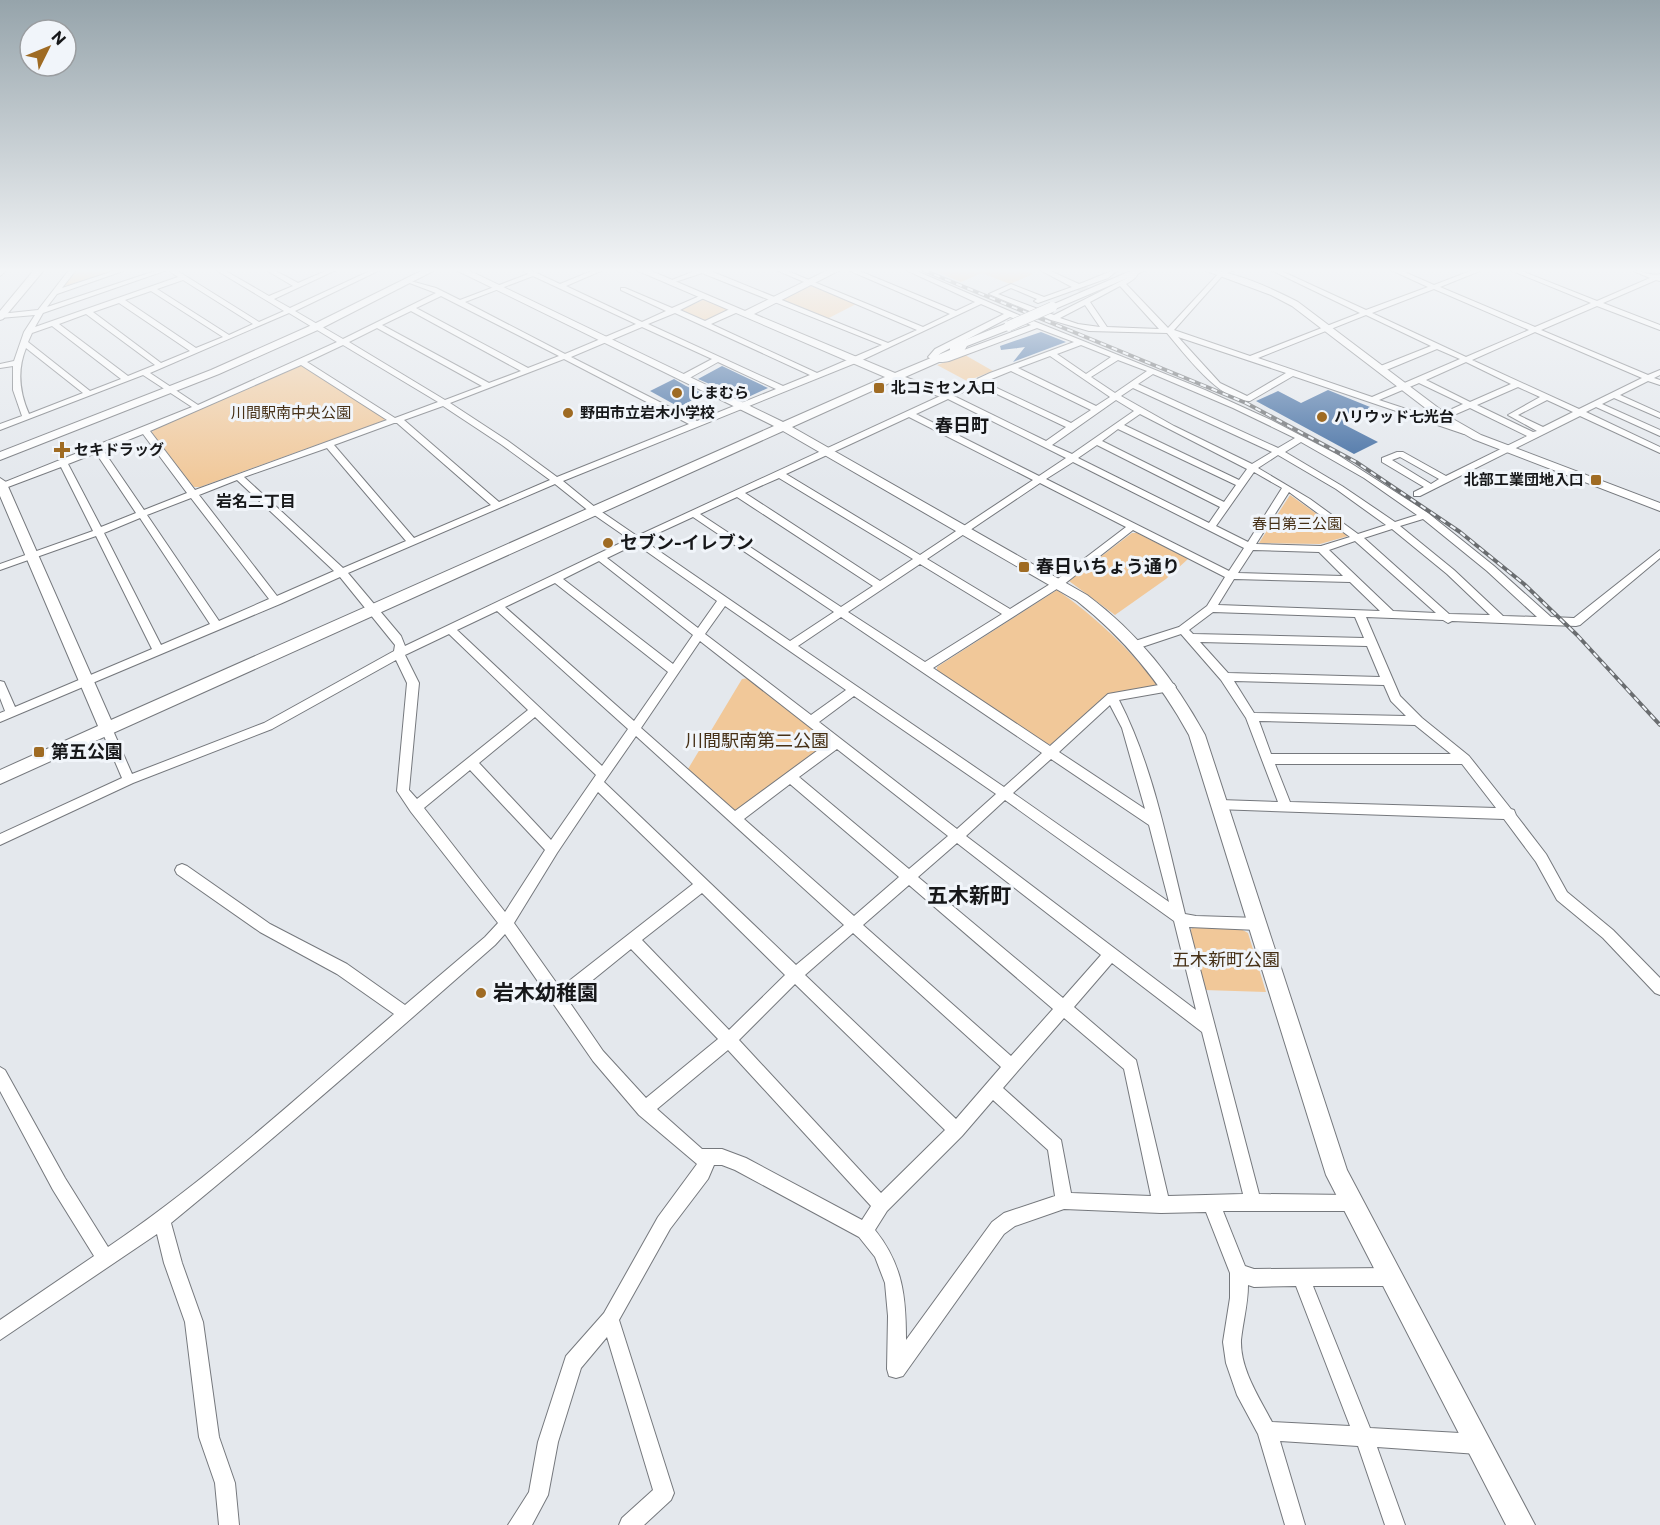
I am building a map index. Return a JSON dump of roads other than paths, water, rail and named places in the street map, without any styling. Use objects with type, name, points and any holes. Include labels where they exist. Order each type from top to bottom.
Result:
[{"type":"street","points":[[77,341],[127,379]]},
{"type":"street","points":[[128,341],[161,366]]},
{"type":"street","points":[[180,341],[196,352]]},
{"type":"street","points":[[0,427],[145,373],[222,341]]},
{"type":"street","points":[[0,456],[171,390],[283,341]]},
{"type":"street","points":[[339,341],[443,403],[558,480],[593,510],[1004,793],[1182,919],[1196,922],[1258,924]]},
{"type":"street","points":[[129,780],[1,485],[145,431],[346,341]]},
{"type":"street","points":[[406,341],[488,386]]},
{"type":"street","points":[[472,341],[527,371]]},
{"type":"street","points":[[535,341],[696,424]]},
{"type":"street","points":[[0,567],[32,557],[238,476],[443,403],[607,341]]},
{"type":"street","points":[[607,341],[782,426],[1059,583],[1098,610],[1136,645],[1170,687],[1197,735],[1337,1175],[1521,1525]]},
{"type":"street","points":[[680,341],[782,389]]},
{"type":"street","points":[[742,341],[816,375]]},
{"type":"street","points":[[810,341],[948,396],[1251,547],[1322,549],[1425,515]]},
{"type":"street","points":[[878,341],[888,345]]},
{"type":"street","points":[[0,718],[558,480],[897,341]]},
{"type":"street","points":[[934,359],[938,351],[957,341]]},
{"type":"street","points":[[0,777],[972,341]]},
{"type":"street","points":[[934,359],[946,359],[994,341]]},
{"type":"street","points":[[1177,341],[1217,385],[1247,399],[1294,372]]},
{"type":"street","points":[[1199,341],[1445,421],[1505,449],[1660,507]]},
{"type":"street","points":[[1251,358],[1294,341]]},
{"type":"street","points":[[1344,341],[1404,386],[1445,421]]},
{"type":"street","points":[[1426,341],[1660,450]]},
{"type":"street","points":[[1374,399],[1507,341]]},
{"type":"street","points":[[1561,341],[1660,383]]},
{"type":"street","points":[[0,840],[129,780],[268,726],[399,653],[693,513],[978,382],[1082,342],[1229,403],[1301,438],[1364,474],[1425,515],[1489,566],[1548,621]]},
{"type":"street","points":[[27,417],[16,385],[24,343],[89,394]]},
{"type":"street","points":[[1381,369],[1437,346]]},
{"type":"street","points":[[1050,353],[1116,397],[1252,467],[1287,488],[1357,537],[1404,576],[1448,619]]},
{"type":"street","points":[[1086,377],[1118,356]]},
{"type":"street","points":[[683,378],[718,359]]},
{"type":"street","points":[[0,366],[19,362]]},
{"type":"street","points":[[302,362],[396,420],[498,506]]},
{"type":"street","points":[[1011,368],[1098,410]]},
{"type":"street","points":[[1046,445],[1152,371]]},
{"type":"street","points":[[1417,494],[1660,372]]},
{"type":"street","points":[[145,373],[198,408]]},
{"type":"street","points":[[1418,380],[1532,435]]},
{"type":"street","points":[[978,382],[1072,427]]},
{"type":"street","points":[[1445,421],[1470,405],[1517,384]]},
{"type":"street","points":[[1133,385],[1278,452],[1332,483],[1393,525],[1462,580],[1501,620]]},
{"type":"street","points":[[1613,395],[1660,416]]},
{"type":"street","points":[[1542,430],[1512,415],[1547,397]]},
{"type":"street","points":[[1595,404],[1660,433]]},
{"type":"street","points":[[790,646],[1040,480],[1140,410]]},
{"type":"street","points":[[910,414],[1231,576],[1353,579]]},
{"type":"street","points":[[1118,426],[1241,484]]},
{"type":"street","points":[[145,431],[276,602]]},
{"type":"street","points":[[1211,527],[1252,467],[1301,438]]},
{"type":"street","points":[[1096,441],[1226,506]]},
{"type":"street","points":[[328,444],[412,542]]},
{"type":"street","points":[[98,449],[217,626]]},
{"type":"street","points":[[1430,487],[1385,460],[1400,454],[1445,479]]},
{"type":"street","points":[[63,463],[159,651]]},
{"type":"street","points":[[779,474],[1010,614]]},
{"type":"street","points":[[238,476],[342,573],[397,639],[400,645],[399,653],[413,683],[404,791],[506,923],[598,1056],[645,1109],[699,1157],[722,1157],[740,1164],[865,1230],[881,1251],[894,1283],[897,1316],[896,1369],[998,1228],[1010,1219],[1064,1201],[1161,1205],[1253,1202],[1350,1203]]},
{"type":"street","points":[[1187,634],[1211,608],[1287,488]]},
{"type":"street","points":[[738,493],[881,586]]},
{"type":"street","points":[[693,513],[1155,822]]},
{"type":"street","points":[[924,668],[1059,583],[1131,527]]},
{"type":"street","points":[[1322,549],[1390,615]]},
{"type":"street","points":[[1211,608],[1359,613],[1448,619],[1576,622],[1660,553]]},
{"type":"street","points":[[600,557],[811,720],[957,837],[1208,1028]]},
{"type":"street","points":[[556,578],[674,671]]},
{"type":"street","points":[[0,1331],[162,1220],[490,941],[506,923],[552,849],[723,600]]},
{"type":"street","points":[[498,606],[1012,1067]]},
{"type":"street","points":[[1359,613],[1395,698],[1418,721],[1466,759],[1510,814],[1541,858],[1562,896],[1608,934],[1660,988]]},
{"type":"street","points":[[450,629],[535,711],[703,884],[956,1130]]},
{"type":"street","points":[[1136,645],[1187,634],[1371,642]]},
{"type":"street","points":[[1187,634],[1225,676],[1251,717],[1286,807]]},
{"type":"street","points":[[1225,676],[1387,681]]},
{"type":"street","points":[[0,684],[12,713]]},
{"type":"street","points":[[645,1109],[729,1040],[796,974],[957,837],[1112,697],[1170,687]]},
{"type":"street","points":[[811,720],[854,690]]},
{"type":"street","points":[[1112,697],[1128,728],[1155,822],[1182,919],[1253,1202]]},
{"type":"street","points":[[415,808],[535,711]]},
{"type":"street","points":[[1251,717],[1418,721]]},
{"type":"street","points":[[735,818],[838,742]]},
{"type":"street","points":[[1267,759],[1466,759]]},
{"type":"street","points":[[470,762],[552,849]]},
{"type":"street","points":[[790,777],[1131,1065],[1161,1205]]},
{"type":"street","points":[[1220,805],[1510,814]]},
{"type":"street","points":[[182,870],[265,927],[342,969],[406,1014]]},
{"type":"street","points":[[557,999],[703,884]]},
{"type":"street","points":[[633,940],[881,1205]]},
{"type":"street","points":[[865,1230],[881,1205],[956,1130],[1111,954]]},
{"type":"street","points":[[0,1075],[59,1184],[105,1258]]},
{"type":"street","points":[[993,1089],[1055,1146],[1064,1201]]},
{"type":"street","points":[[518,1525],[524,1520],[538,1495],[548,1442],[573,1363],[610,1319],[664,1223],[702,1173],[709,1158]]},
{"type":"street","points":[[1212,1205],[1239,1273],[1239,1298],[1232,1342],[1235,1363],[1244,1388],[1267,1431],[1295,1525]]},
{"type":"street","points":[[162,1220],[173,1263],[194,1322],[209,1437],[225,1483],[229,1525]]},
{"type":"street","points":[[1239,1273],[1254,1278],[1389,1276]]},
{"type":"street","points":[[1301,1278],[1364,1437],[1395,1525]]},
{"type":"street","points":[[610,1319],[664,1493],[629,1525]]},
{"type":"street","points":[[1267,1431],[1479,1444]]},
{"type":"railway","points":[[1096,341],[1246,403],[1356,462],[1460,532],[1524,584],[1577,635],[1660,725]]},
{"type":"place","name":"北コミセン入口","points":[[879,388]]},
{"type":"place","name":"しまむら","points":[[677,393]]},
{"type":"place","name":"野田市立岩木小学校","points":[[568,413]]},
{"type":"place","name":"ハリウッド七光台","points":[[1322,417]]},
{"type":"place","name":"セキドラッグ","points":[[62,450]]},
{"type":"place","name":"北部工業団地入口","points":[[1596,480]]},
{"type":"place","name":"セブン-イレブン","points":[[608,543]]},
{"type":"place","name":"春日いちょう通り","points":[[1024,567]]},
{"type":"place","name":"第五公園","points":[[39,752]]},
{"type":"place","name":"岩木幼稚園","points":[[481,993]]},
{"type":"district","name":"春日町","points":[[962,426]]},
{"type":"district","name":"岩名二丁目","points":[[256,501]]},
{"type":"district","name":"五木新町","points":[[969,896]]},
{"type":"park label","name":"川間駅南中央公園","points":[[291,413]]},
{"type":"park label","name":"春日第三公園","points":[[1297,524]]},
{"type":"park label","name":"川間駅南第二公園","points":[[757,741]]},
{"type":"park label","name":"五木新町公園","points":[[1226,960]]}]
